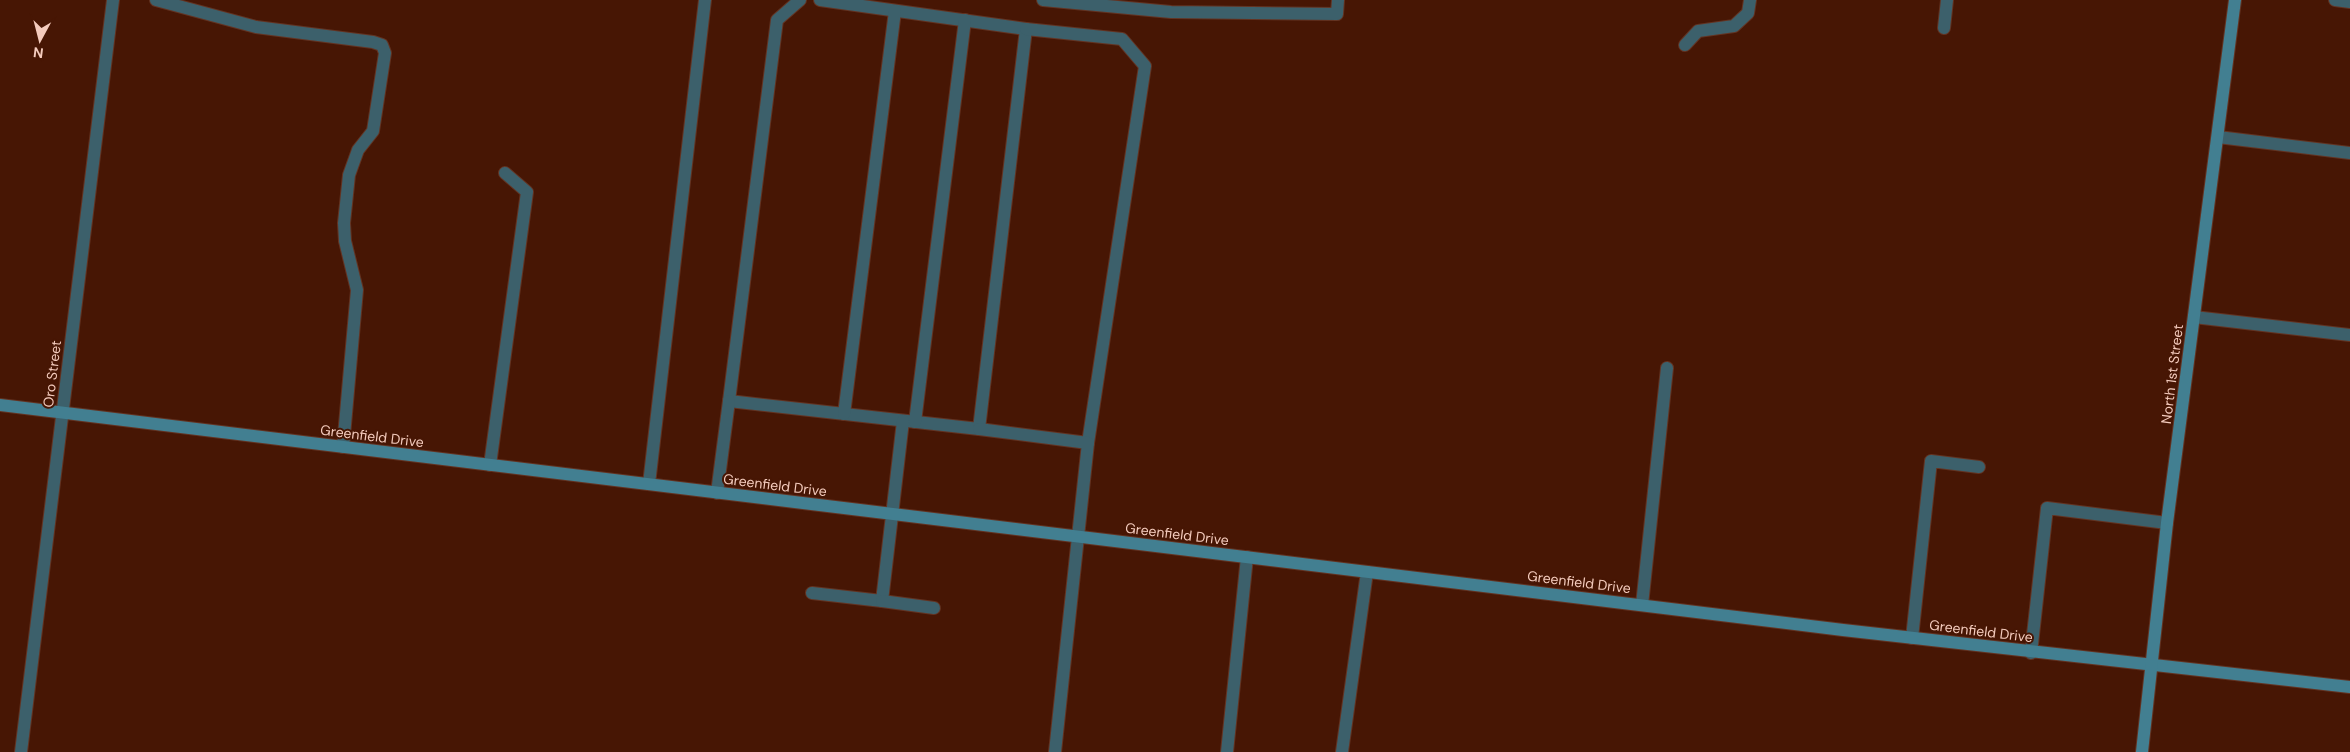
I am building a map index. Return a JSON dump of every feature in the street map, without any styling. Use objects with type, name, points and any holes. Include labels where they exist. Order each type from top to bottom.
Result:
[{"type":"main road","name":"North 1st Street","points":[[2142,752],[2168,524],[2236,0]]},
{"type":"main road","name":"Greenfield Drive","points":[[0,405],[1912,638],[2031,652],[2151,663],[2350,687]]},
{"type":"street","name":"Oro Street","points":[[21,752],[113,0]]},
{"type":"street","points":[[156,0],[256,27],[373,42],[382,45],[385,52],[373,131],[358,150],[349,175],[344,223],[345,241],[357,290],[343,447]]},
{"type":"street","points":[[649,484],[705,0]]},
{"type":"street","points":[[717,493],[777,20],[800,0]]},
{"type":"street","points":[[820,0],[1026,29],[1122,39],[1145,66],[1088,443],[1055,752]]},
{"type":"street","points":[[1043,0],[1171,12],[1337,14],[1338,0]]},
{"type":"street","points":[[1685,44],[1698,31],[1734,26],[1748,13],[1750,0]]},
{"type":"street","points":[[1944,28],[1947,0]]},
{"type":"street","points":[[2335,0],[2350,2]]},
{"type":"street","points":[[844,414],[895,10]]},
{"type":"street","points":[[882,601],[891,514],[909,421],[964,20]]},
{"type":"street","points":[[979,429],[1026,29]]},
{"type":"street","points":[[2218,137],[2350,153]]},
{"type":"street","points":[[490,465],[527,192],[505,173]]},
{"type":"street","points":[[2194,317],[2350,335]]},
{"type":"street","points":[[1642,605],[1667,368]]},
{"type":"street","points":[[729,402],[909,421],[1088,443]]},
{"type":"street","points":[[1912,638],[1931,461],[1979,467]]},
{"type":"street","points":[[2031,652],[2047,508],[2168,524]]},
{"type":"street","points":[[1227,752],[1247,557]]},
{"type":"street","points":[[1342,752],[1367,572]]},
{"type":"street","points":[[812,593],[934,608]]}]
